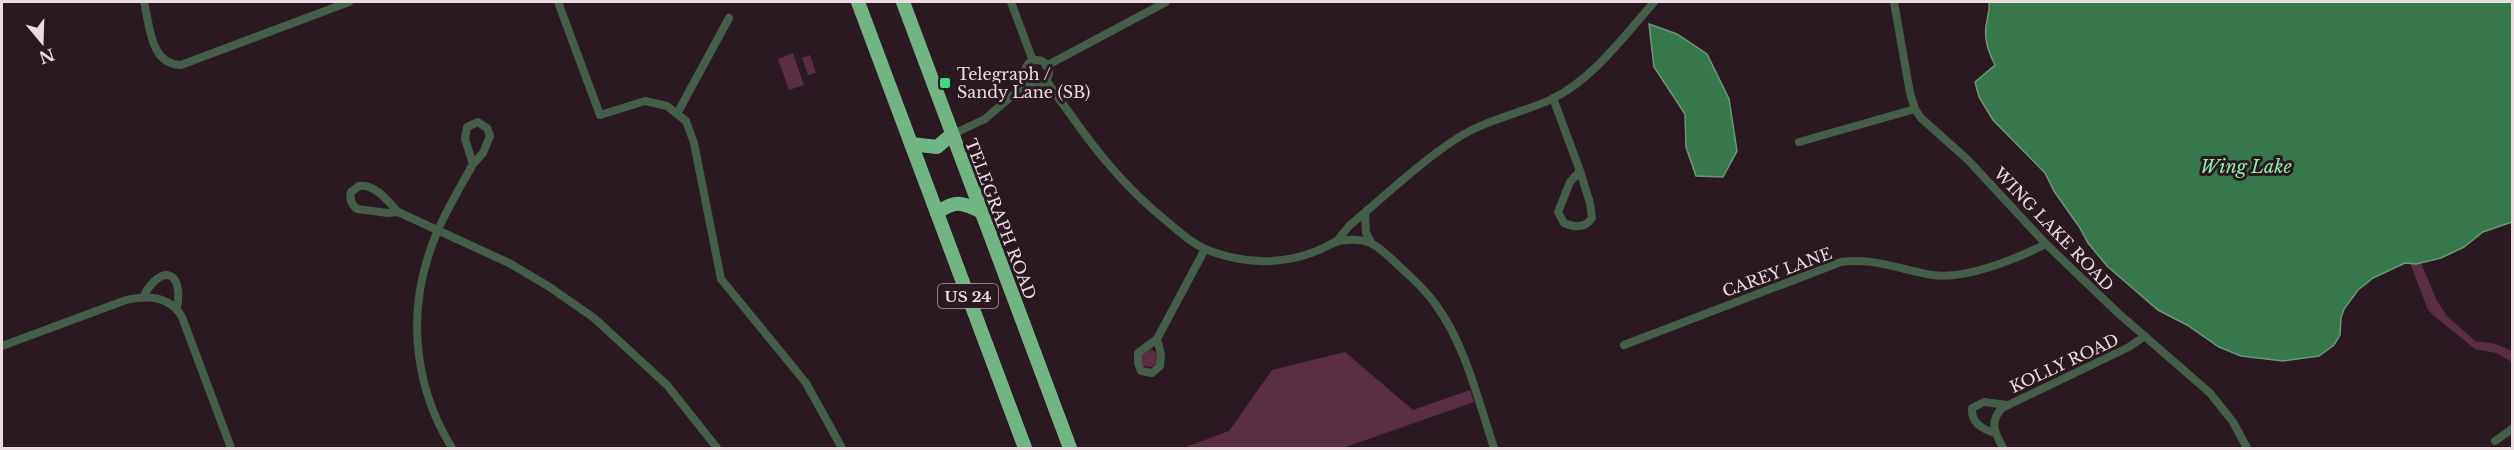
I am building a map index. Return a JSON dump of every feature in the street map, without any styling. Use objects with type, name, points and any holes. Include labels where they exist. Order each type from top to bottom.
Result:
[{"type":"highway","name":"US 24","points":[[858,2],[1025,448]]},
{"type":"highway","name":"TELEGRAPH ROAD","points":[[903,2],[1070,448]]},
{"type":"highway","points":[[911,144],[937,147],[951,135]]},
{"type":"highway","points":[[937,213],[948,204],[955,202],[966,204],[980,211]]},
{"type":"street","points":[[144,2],[157,53],[173,65],[189,64],[349,2]]},
{"type":"street","points":[[558,2],[600,115],[645,101],[678,112],[686,120],[694,143],[721,279],[806,383],[842,448]]},
{"type":"street","points":[[1011,2],[1033,61]]},
{"type":"street","points":[[1046,66],[1166,2]]},
{"type":"street","points":[[1046,80],[1087,140],[1113,171],[1149,207],[1205,249],[1239,259],[1278,261],[1315,252],[1337,241],[1349,226],[1459,138],[1487,123],[1553,98],[1593,68],[1654,2]]},
{"type":"street","points":[[1799,142],[1914,109],[1894,2]]},
{"type":"street","points":[[678,112],[729,18]]},
{"type":"street","points":[[1033,61],[1040,61],[1049,73],[1046,80],[1038,84],[1029,81],[1025,70],[1033,61]]},
{"type":"street","points":[[951,135],[985,119],[1029,81]]},
{"type":"street","points":[[1553,98],[1580,171],[1590,202],[1592,218],[1585,225],[1575,227],[1561,219],[1558,208],[1570,182],[1580,171]]},
{"type":"street","name":"WING LAKE ROAD","points":[[1914,109],[1968,160],[2046,244],[2210,393],[2233,422],[2247,448]]},
{"type":"street","points":[[452,448],[431,404],[418,350],[419,293],[438,230],[473,164],[483,153],[490,136],[487,128],[478,122],[467,127],[465,132],[473,164]]},
{"type":"street","points":[[398,212],[357,209],[351,202],[351,192],[359,186],[370,187],[398,212],[488,252],[530,274],[594,318],[667,385],[717,448]]},
{"type":"street","points":[[1365,213],[1366,233],[1371,242],[1415,280],[1436,304],[1449,324],[1494,448]]},
{"type":"street","points":[[1337,241],[1371,242]]},
{"type":"street","name":"CAREY LANE","points":[[1624,345],[1841,262],[1878,262],[1933,275],[1947,276],[1975,270],[2046,244]]},
{"type":"street","points":[[1157,339],[1205,249]]},
{"type":"street","points":[[143,297],[158,276],[166,275],[175,280],[179,288],[177,308],[231,448]]},
{"type":"street","points":[[2,346],[112,304],[143,297],[161,299],[177,308]]},
{"type":"street","name":"KOLLY ROAD","points":[[1995,433],[1993,427],[1995,417],[2007,405],[2129,347],[2145,336]]},
{"type":"street","points":[[2003,448],[1995,433],[1979,426],[1972,408],[1984,402],[2007,405]]},
{"type":"street","points":[[2495,441],[2512,429]]},
{"type":"shaded area","points":[[793,53],[804,85],[789,90],[778,59]]},
{"type":"shaded area","points":[[810,55],[816,73],[808,75],[802,58]]},
{"type":"shaded area","points":[[2410,263],[2421,263],[2437,301],[2447,316],[2475,341],[2496,344],[2512,351],[2512,362],[2496,353],[2475,349],[2433,315],[2428,310]]},
{"type":"shaded area","points":[[1149,349],[1155,352],[1158,358],[1155,364],[1149,367],[1143,364],[1140,358],[1143,352]]},
{"type":"shaded area","points":[[1345,352],[1413,410],[1470,390],[1474,402],[1343,448],[1183,448],[1229,431],[1272,370]]},
{"type":"water","name":"Wing Lake","points":[[1989,2],[2512,2],[2512,222],[2483,232],[2464,247],[2441,258],[2416,264],[2405,263],[2373,278],[2358,290],[2344,309],[2340,335],[2334,345],[2319,356],[2283,361],[2241,356],[2219,347],[2187,325],[2158,310],[2107,266],[2088,243],[2045,173],[1993,120],[1979,97],[1975,82],[1995,65],[1986,38]]},
{"type":"water","points":[[1649,24],[1677,34],[1707,54],[1729,99],[1737,151],[1723,177],[1696,176],[1686,147],[1685,114],[1654,67]]},
{"type":"place","name":"Telegraph / Sandy Lane (SB)","points":[[945,83]]}]
